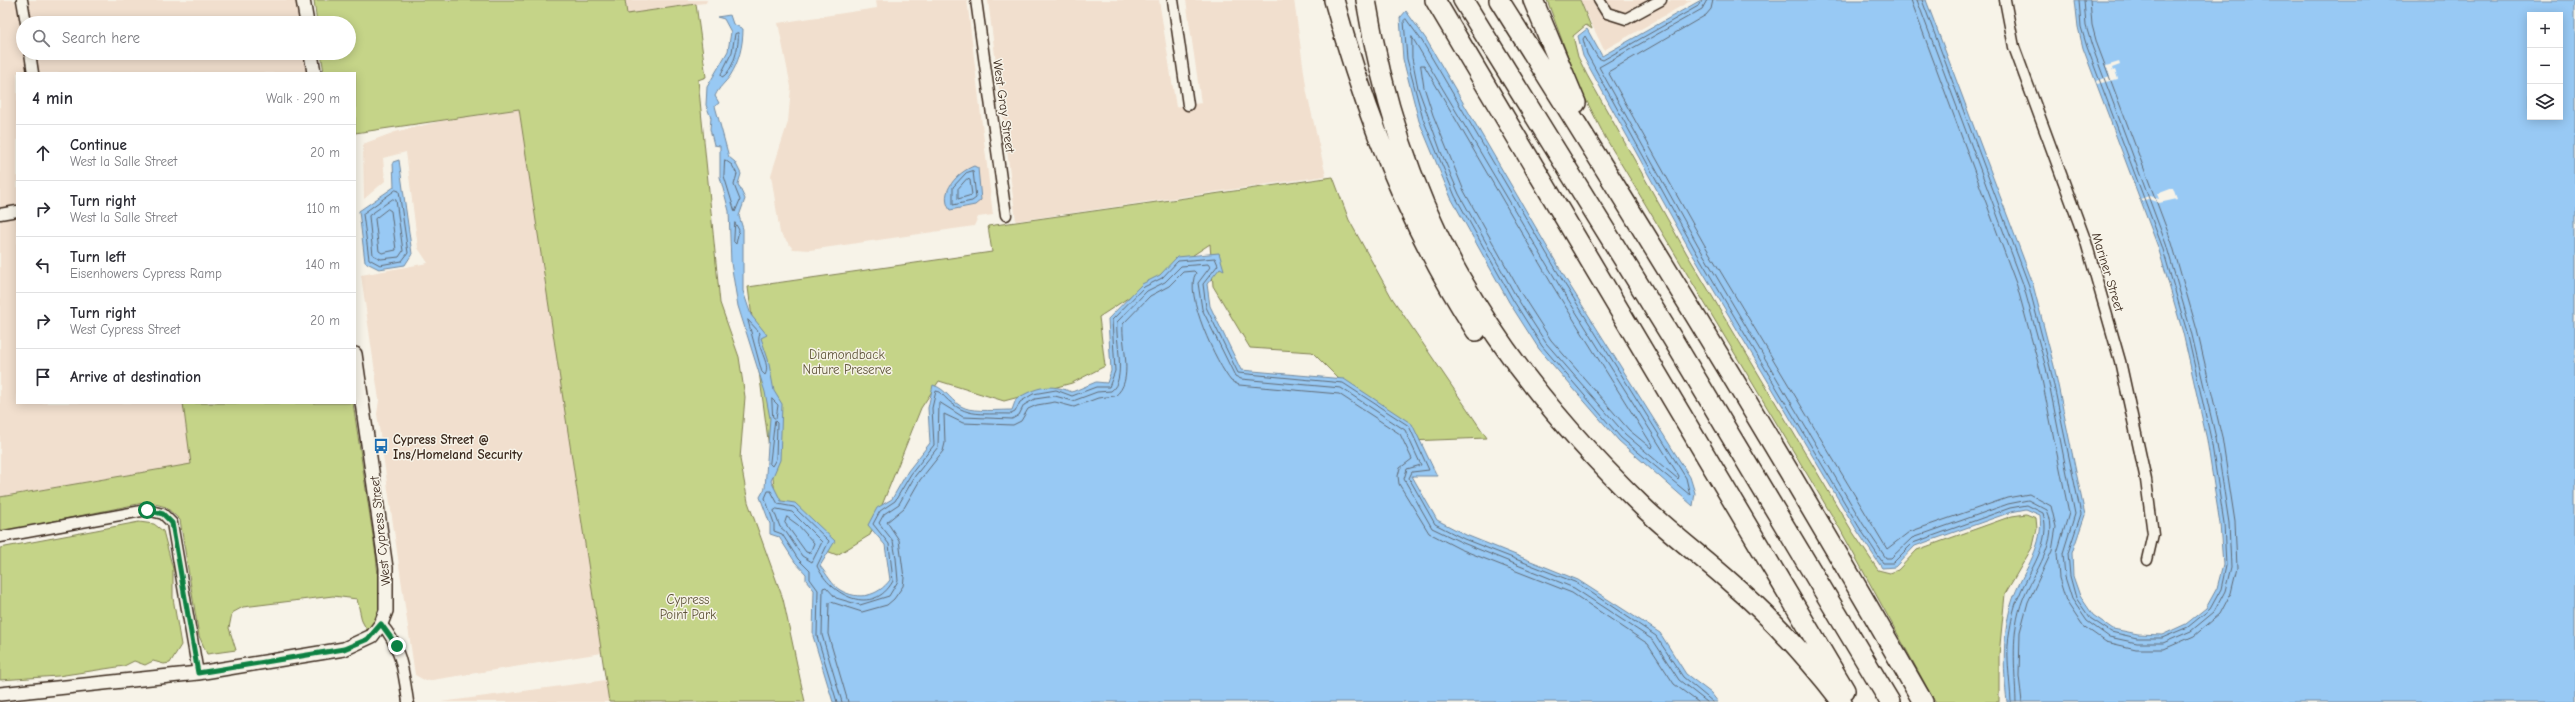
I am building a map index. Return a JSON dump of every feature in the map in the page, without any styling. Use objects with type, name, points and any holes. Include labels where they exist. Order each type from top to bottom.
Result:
[{"type":"highway","points":[[1334,0],[1360,89],[1387,163],[1407,208],[1454,296],[1495,358],[1536,409],[1597,473],[1644,508]]},
{"type":"highway","points":[[1366,0],[1380,77],[1401,147],[1428,214],[1459,278],[1496,338],[1535,392],[1561,423],[1644,508],[1749,600],[1798,649],[1842,702]]},
{"type":"highway","points":[[1435,0],[1852,702]]},
{"type":"highway","points":[[1462,0],[1652,305],[1890,702]]},
{"type":"highway","points":[[1499,0],[1603,165],[1807,502],[1923,702]]},
{"type":"highway","points":[[1533,0],[1603,165]]},
{"type":"street","points":[[22,0],[25,16]]},
{"type":"street","points":[[303,0],[305,16]]},
{"type":"street","name":"West Gray Street","points":[[976,0],[1006,215]]},
{"type":"street","points":[[1173,0],[1188,105]]},
{"type":"street","points":[[1599,0],[1607,12],[1626,19],[1660,0]]},
{"type":"street","name":"Mariner Street","points":[[2005,0],[2014,47],[2086,242],[2120,361],[2146,480],[2153,534],[2147,560]]},
{"type":"street","points":[[31,60],[33,72]]},
{"type":"street","points":[[312,60],[314,72]]},
{"type":"street","points":[[0,214],[16,211]]},
{"type":"street","name":"West Cypress Street","points":[[356,360],[384,542],[387,601],[381,624]]},
{"type":"street","points":[[0,537],[147,510],[163,514],[172,523],[198,673]]},
{"type":"street","points":[[0,694],[198,673],[344,649],[368,639],[381,624],[397,646],[408,702]]},
{"type":"shaded area","points":[[0,0],[19,0],[21,16],[16,16],[16,60],[27,60],[29,72],[16,72],[16,207],[0,210]]},
{"type":"shaded area","points":[[27,0],[297,0],[299,16],[29,16]]},
{"type":"shaded area","points":[[625,0],[707,0],[706,3],[627,14]]},
{"type":"shaded area","points":[[876,0],[967,0],[993,215],[978,217],[974,226],[810,250],[793,249],[780,233],[771,175],[788,122],[791,87],[778,23],[877,8]]},
{"type":"shaded area","points":[[988,0],[1159,0],[1176,107],[1201,103],[1186,0],[1294,0],[1307,93],[1326,176],[1016,221]]},
{"type":"shaded area","points":[[1580,0],[1593,0],[1604,17],[1625,24],[1671,0],[1692,0],[1604,50]]},
{"type":"shaded area","points":[[1605,0],[1651,0],[1625,14],[1611,9]]},
{"type":"shaded area","points":[[36,60],[306,60],[307,72],[38,72]]},
{"type":"shaded area","points":[[519,109],[602,653],[426,681],[415,675],[377,414],[379,400],[361,275],[428,263],[418,248],[406,152],[383,158],[385,181],[364,199],[363,144],[395,132],[441,121]]},
{"type":"shaded area","points":[[16,215],[16,404],[183,404],[192,464],[0,497],[0,218]]},
{"type":"shaded area","points":[[606,680],[609,702],[441,702]]},
{"type":"green space","name":"Cypress Point Park","points":[[314,0],[625,0],[627,14],[696,4],[706,77],[698,80],[720,303],[739,357],[745,397],[740,459],[748,502],[783,599],[805,702],[609,702],[519,109],[356,133],[356,72],[324,72],[322,60],[356,60],[356,16],[316,16]]},
{"type":"green space","points":[[1547,0],[1580,0],[1592,29],[1586,25],[1573,36],[1578,57],[1587,75],[1687,254],[1852,531],[1878,570],[1890,573],[1898,570],[1917,550],[2012,516],[2026,514],[2036,518],[2037,529],[2033,546],[2005,594],[1999,655],[1999,702],[1935,702],[1840,529],[1605,137],[1579,86]]},
{"type":"green space","name":"Diamondback Nature Preserve","points":[[1333,177],[1349,220],[1392,298],[1487,438],[1409,441],[1385,425],[1312,352],[1250,348],[1213,286],[1210,244],[1099,317],[1105,366],[1072,383],[1004,401],[939,381],[921,408],[870,535],[837,555],[804,542],[776,501],[748,287],[992,252],[988,226]]},
{"type":"green space","points":[[183,404],[353,404],[376,556],[383,625],[369,634],[362,621],[357,599],[333,596],[243,607],[232,613],[229,628],[236,650],[207,654],[199,636],[180,520],[166,507],[148,502],[0,532],[0,497],[191,464]]},
{"type":"green space","points":[[139,522],[154,524],[163,531],[173,569],[173,598],[181,645],[170,663],[164,664],[153,661],[145,665],[134,661],[124,666],[58,676],[0,680],[0,548]]},
{"type":"water","points":[[1701,0],[1926,0],[2032,281],[2054,366],[2085,515],[2072,553],[2073,576],[2080,596],[2093,615],[2113,629],[2138,634],[2162,635],[2186,624],[2206,608],[2217,588],[2223,565],[2220,524],[2207,440],[2183,333],[2158,247],[2083,48],[2078,27],[2075,0],[2575,0],[2575,702],[2007,702],[2004,648],[2007,622],[2018,586],[2033,557],[2039,537],[2040,515],[2026,509],[2011,512],[1915,546],[1895,567],[1882,568],[1856,529],[1691,252],[1583,56],[1578,36],[1587,29],[1602,56]]},
{"type":"water","points":[[1406,11],[1426,39],[1567,281],[1690,477],[1695,493],[1693,506],[1619,441],[1539,349],[1509,302],[1451,198],[1419,121],[1403,59],[1400,18]]},
{"type":"water","points":[[730,15],[733,24],[743,29],[742,41],[738,59],[733,71],[715,96],[719,103],[715,106],[729,157],[735,162],[741,174],[738,184],[745,199],[739,216],[743,229],[743,291],[751,315],[767,335],[761,338],[768,359],[774,391],[782,404],[780,460],[771,481],[781,501],[795,503],[835,541],[820,566],[837,588],[854,595],[868,595],[880,590],[890,580],[885,545],[868,525],[877,508],[892,499],[908,471],[930,443],[928,408],[933,385],[942,390],[960,406],[965,408],[974,410],[1012,410],[1016,399],[1037,389],[1050,387],[1072,392],[1096,382],[1107,383],[1111,371],[1108,319],[1142,284],[1160,275],[1177,257],[1219,253],[1224,270],[1220,268],[1207,284],[1210,306],[1241,370],[1344,379],[1412,424],[1437,476],[1412,476],[1437,520],[1466,535],[1578,580],[1660,633],[1686,674],[1711,693],[1718,702],[833,702],[813,636],[814,590],[806,580],[806,574],[795,562],[779,537],[770,534],[770,524],[760,497],[765,488],[770,418],[765,392],[738,306],[731,263],[729,211],[720,177],[720,146],[714,145],[710,129],[711,118],[706,105],[707,87],[728,51],[731,32],[724,19],[717,17]]},
{"type":"water","points":[[399,160],[412,254],[405,265],[379,269],[365,262],[359,211],[394,187],[393,162]]},
{"type":"water","points":[[974,166],[978,168],[981,200],[975,205],[950,210],[946,196],[948,190],[956,178]]},
{"type":"pier","points":[[2119,62],[2120,65],[2112,68],[2113,71],[2115,70],[2118,79],[2097,84],[2096,81],[2110,76],[2106,66]]},
{"type":"pier","points":[[2173,188],[2177,199],[2159,203],[2148,199],[2141,201],[2140,199],[2149,196],[2159,199],[2157,194]]},
{"type":"place","name":"Cypress Street @ Ins/Homeland Security","points":[[381,446]]},
{"type":"route","points":[[147,510],[163,514],[172,523],[182,571],[198,673],[344,649],[368,639],[381,624],[391,634],[397,646]]}]
